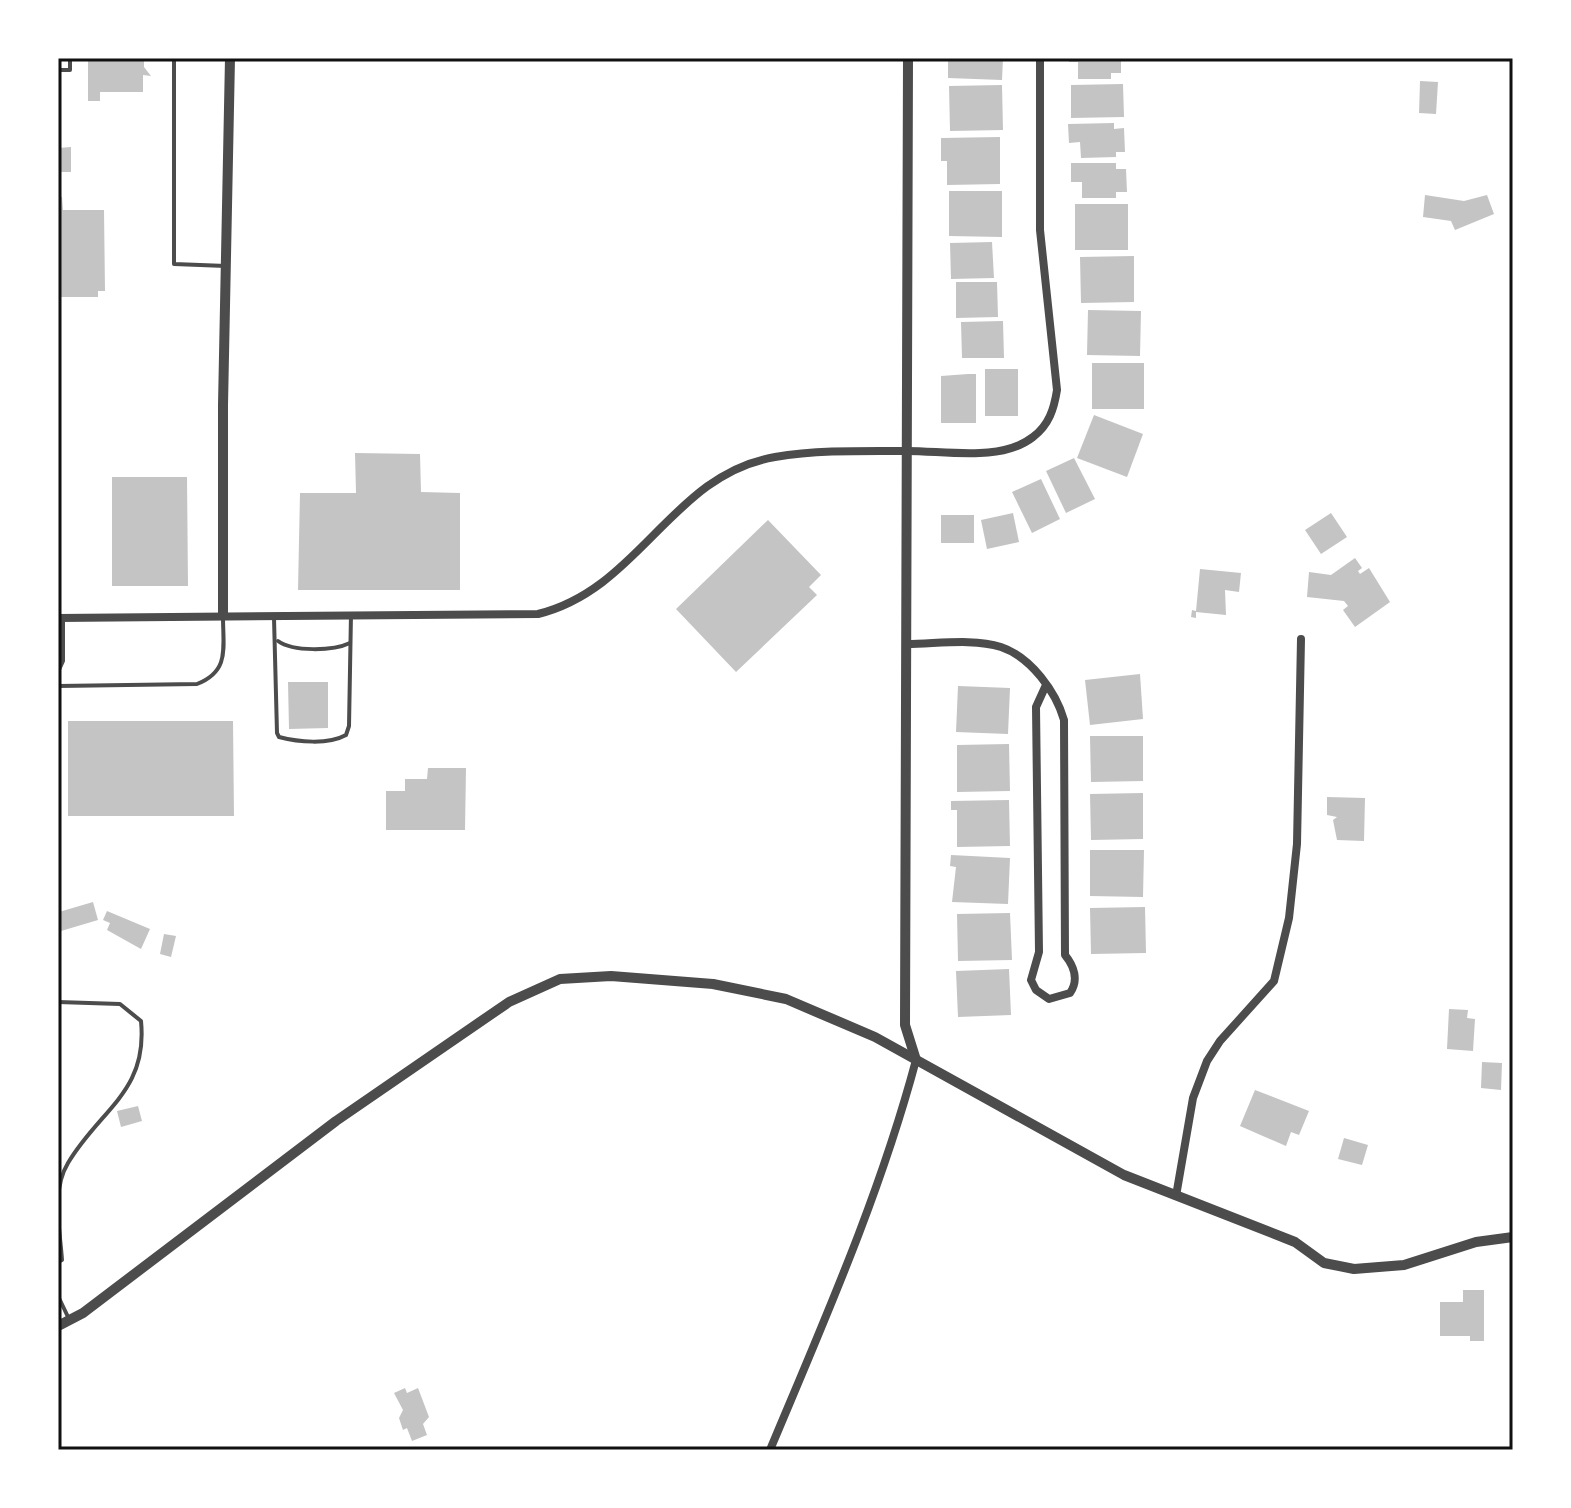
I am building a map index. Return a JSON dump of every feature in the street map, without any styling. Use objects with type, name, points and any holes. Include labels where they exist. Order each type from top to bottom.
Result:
[{"type":"street","points":[[223,614],[230,58]]},
{"type":"street","points":[[770,1450],[843,1281],[896,1135],[916,1060],[905,1025],[908,58]]},
{"type":"street","points":[[61,618],[223,614],[517,615],[558,609],[599,588],[690,500],[740,465],[779,456],[1006,449],[1032,439],[1053,412],[1056,369],[1040,230],[1040,58]]},
{"type":"street","points":[[1176,1196],[1193,1098],[1207,1061],[1220,1041],[1274,981],[1289,918],[1297,844],[1301,639]]},
{"type":"street","points":[[907,644],[1001,647],[1024,662],[1046,685],[1059,704],[1064,720],[1065,955],[1073,965],[1075,978],[1070,993],[1049,999],[1036,990],[1031,980],[1039,952],[1036,707],[1046,685]]},
{"type":"street","points":[[58,1326],[336,1121],[454,1039],[509,1002],[560,979],[611,976],[684,982],[786,999],[875,1037],[1124,1175],[1295,1242],[1324,1263],[1354,1269],[1404,1265],[1476,1242],[1513,1237]]},
{"type":"lane","points":[[58,70],[70,70],[70,58]]},
{"type":"lane","points":[[174,58],[174,264],[226,266]]},
{"type":"lane","points":[[58,686],[197,684],[213,677],[222,662],[223,614]]},
{"type":"lane","points":[[274,615],[277,733],[279,737],[296,741],[339,739],[346,735],[351,614]]},
{"type":"lane","points":[[58,672],[63,661],[61,618]]},
{"type":"lane","points":[[277,639],[293,648],[339,647],[351,642]]},
{"type":"lane","points":[[58,1002],[120,1004],[141,1021],[144,1049],[139,1069],[67,1164],[58,1191],[62,1260],[58,1262]]},
{"type":"lane","points":[[58,1296],[70,1320]]},
{"type":"building","points":[[88,58],[144,58],[144,67],[151,76],[143,75],[143,92],[100,92],[100,101],[88,101]]},
{"type":"building","points":[[948,58],[1003,58],[1002,80],[948,78]]},
{"type":"building","points":[[1069,58],[1121,58],[1121,73],[1111,73],[1111,79],[1078,79],[1078,62],[1069,62]]},
{"type":"building","points":[[1420,81],[1438,82],[1436,114],[1419,113]]},
{"type":"building","points":[[1123,84],[1124,117],[1071,118],[1071,85]]},
{"type":"building","points":[[1002,85],[1003,130],[950,131],[949,86]]},
{"type":"building","points":[[1114,123],[1114,129],[1124,128],[1125,152],[1116,152],[1116,157],[1081,158],[1080,142],[1069,143],[1068,124]]},
{"type":"building","points":[[1000,137],[1000,184],[947,185],[947,161],[941,161],[941,138]]},
{"type":"building","points":[[71,147],[71,172],[58,172],[58,148]]},
{"type":"building","points":[[1071,163],[1116,163],[1116,169],[1126,169],[1127,192],[1116,192],[1116,198],[1082,198],[1082,182],[1071,182]]},
{"type":"building","points":[[949,191],[1002,191],[1002,237],[949,236]]},
{"type":"building","points":[[1425,195],[1464,201],[1487,195],[1494,214],[1455,230],[1451,221],[1423,217]]},
{"type":"building","points":[[58,197],[62,197],[63,210],[104,210],[105,291],[98,291],[98,297],[58,297]]},
{"type":"building","points":[[1075,204],[1128,204],[1128,250],[1075,250]]},
{"type":"building","points":[[992,242],[994,278],[951,279],[950,243]]},
{"type":"building","points":[[1134,256],[1134,302],[1081,303],[1080,257]]},
{"type":"building","points":[[956,282],[997,282],[998,317],[956,318]]},
{"type":"building","points":[[1088,310],[1141,311],[1140,356],[1087,355]]},
{"type":"building","points":[[1003,321],[1004,358],[962,358],[961,322]]},
{"type":"building","points":[[1092,363],[1144,363],[1144,409],[1092,409]]},
{"type":"building","points":[[985,369],[1018,369],[1018,416],[985,416]]},
{"type":"building","points":[[976,374],[976,423],[941,423],[941,376]]},
{"type":"building","points":[[1094,415],[1143,434],[1127,477],[1077,458]]},
{"type":"building","points":[[355,453],[420,454],[421,492],[460,493],[460,590],[298,590],[300,493],[356,493]]},
{"type":"building","points":[[1074,458],[1095,499],[1066,513],[1046,471]]},
{"type":"building","points":[[112,477],[187,477],[188,586],[112,586]]},
{"type":"building","points":[[1041,479],[1060,519],[1032,533],[1012,492]]},
{"type":"building","points":[[1013,513],[1019,542],[987,549],[981,520]]},
{"type":"building","points":[[1331,513],[1347,537],[1321,554],[1305,530]]},
{"type":"building","points":[[941,515],[974,515],[974,543],[941,543]]},
{"type":"building","points":[[768,520],[821,575],[809,587],[817,595],[736,672],[676,609]]},
{"type":"building","points":[[1355,558],[1362,568],[1358,571],[1360,574],[1369,568],[1390,602],[1355,627],[1343,610],[1348,606],[1344,601],[1307,597],[1309,572],[1331,575]]},
{"type":"building","points":[[1200,569],[1241,573],[1239,592],[1225,590],[1226,615],[1196,612],[1196,618],[1191,617],[1192,610],[1196,611]]},
{"type":"building","points":[[1140,674],[1143,719],[1090,725],[1085,680]]},
{"type":"building","points":[[288,682],[328,682],[328,728],[289,729]]},
{"type":"building","points":[[958,686],[1010,688],[1008,734],[956,732]]},
{"type":"building","points":[[68,721],[233,721],[234,816],[68,816]]},
{"type":"building","points":[[1090,736],[1143,736],[1143,781],[1091,782]]},
{"type":"building","points":[[1009,744],[1010,791],[957,792],[957,745]]},
{"type":"building","points":[[428,768],[466,768],[465,830],[386,830],[386,791],[405,791],[405,779],[427,779]]},
{"type":"building","points":[[1143,793],[1143,839],[1091,840],[1090,794]]},
{"type":"building","points":[[1327,797],[1365,798],[1364,841],[1337,840],[1333,820],[1337,817],[1327,815]]},
{"type":"building","points":[[1009,800],[1010,846],[957,847],[957,810],[951,810],[951,801]]},
{"type":"building","points":[[1090,850],[1144,850],[1143,897],[1090,896]]},
{"type":"building","points":[[951,855],[1010,858],[1008,904],[952,902],[956,867],[950,866]]},
{"type":"building","points":[[93,902],[98,920],[61,931],[59,912]]},
{"type":"building","points":[[1145,907],[1146,953],[1091,954],[1090,908]]},
{"type":"building","points":[[107,911],[150,929],[141,949],[107,930],[110,923],[103,920]]},
{"type":"building","points":[[1010,913],[1012,960],[958,961],[957,914]]},
{"type":"building","points":[[164,934],[176,936],[171,957],[160,954]]},
{"type":"building","points":[[1009,969],[1011,1015],[958,1017],[956,971]]},
{"type":"building","points":[[1449,1009],[1468,1010],[1467,1018],[1475,1019],[1473,1051],[1447,1049]]},
{"type":"building","points":[[1482,1062],[1502,1063],[1501,1090],[1481,1088]]},
{"type":"building","points":[[1255,1090],[1309,1111],[1299,1135],[1291,1132],[1286,1146],[1240,1126]]},
{"type":"building","points":[[138,1106],[142,1121],[121,1127],[117,1111]]},
{"type":"building","points":[[1344,1138],[1368,1145],[1362,1165],[1338,1159]]},
{"type":"building","points":[[1463,1290],[1484,1290],[1484,1341],[1470,1341],[1470,1336],[1440,1336],[1440,1302],[1463,1302]]},
{"type":"building","points":[[405,1388],[407,1393],[418,1388],[429,1417],[423,1424],[427,1435],[412,1441],[407,1428],[403,1430],[399,1418],[403,1410],[394,1393]]}]
